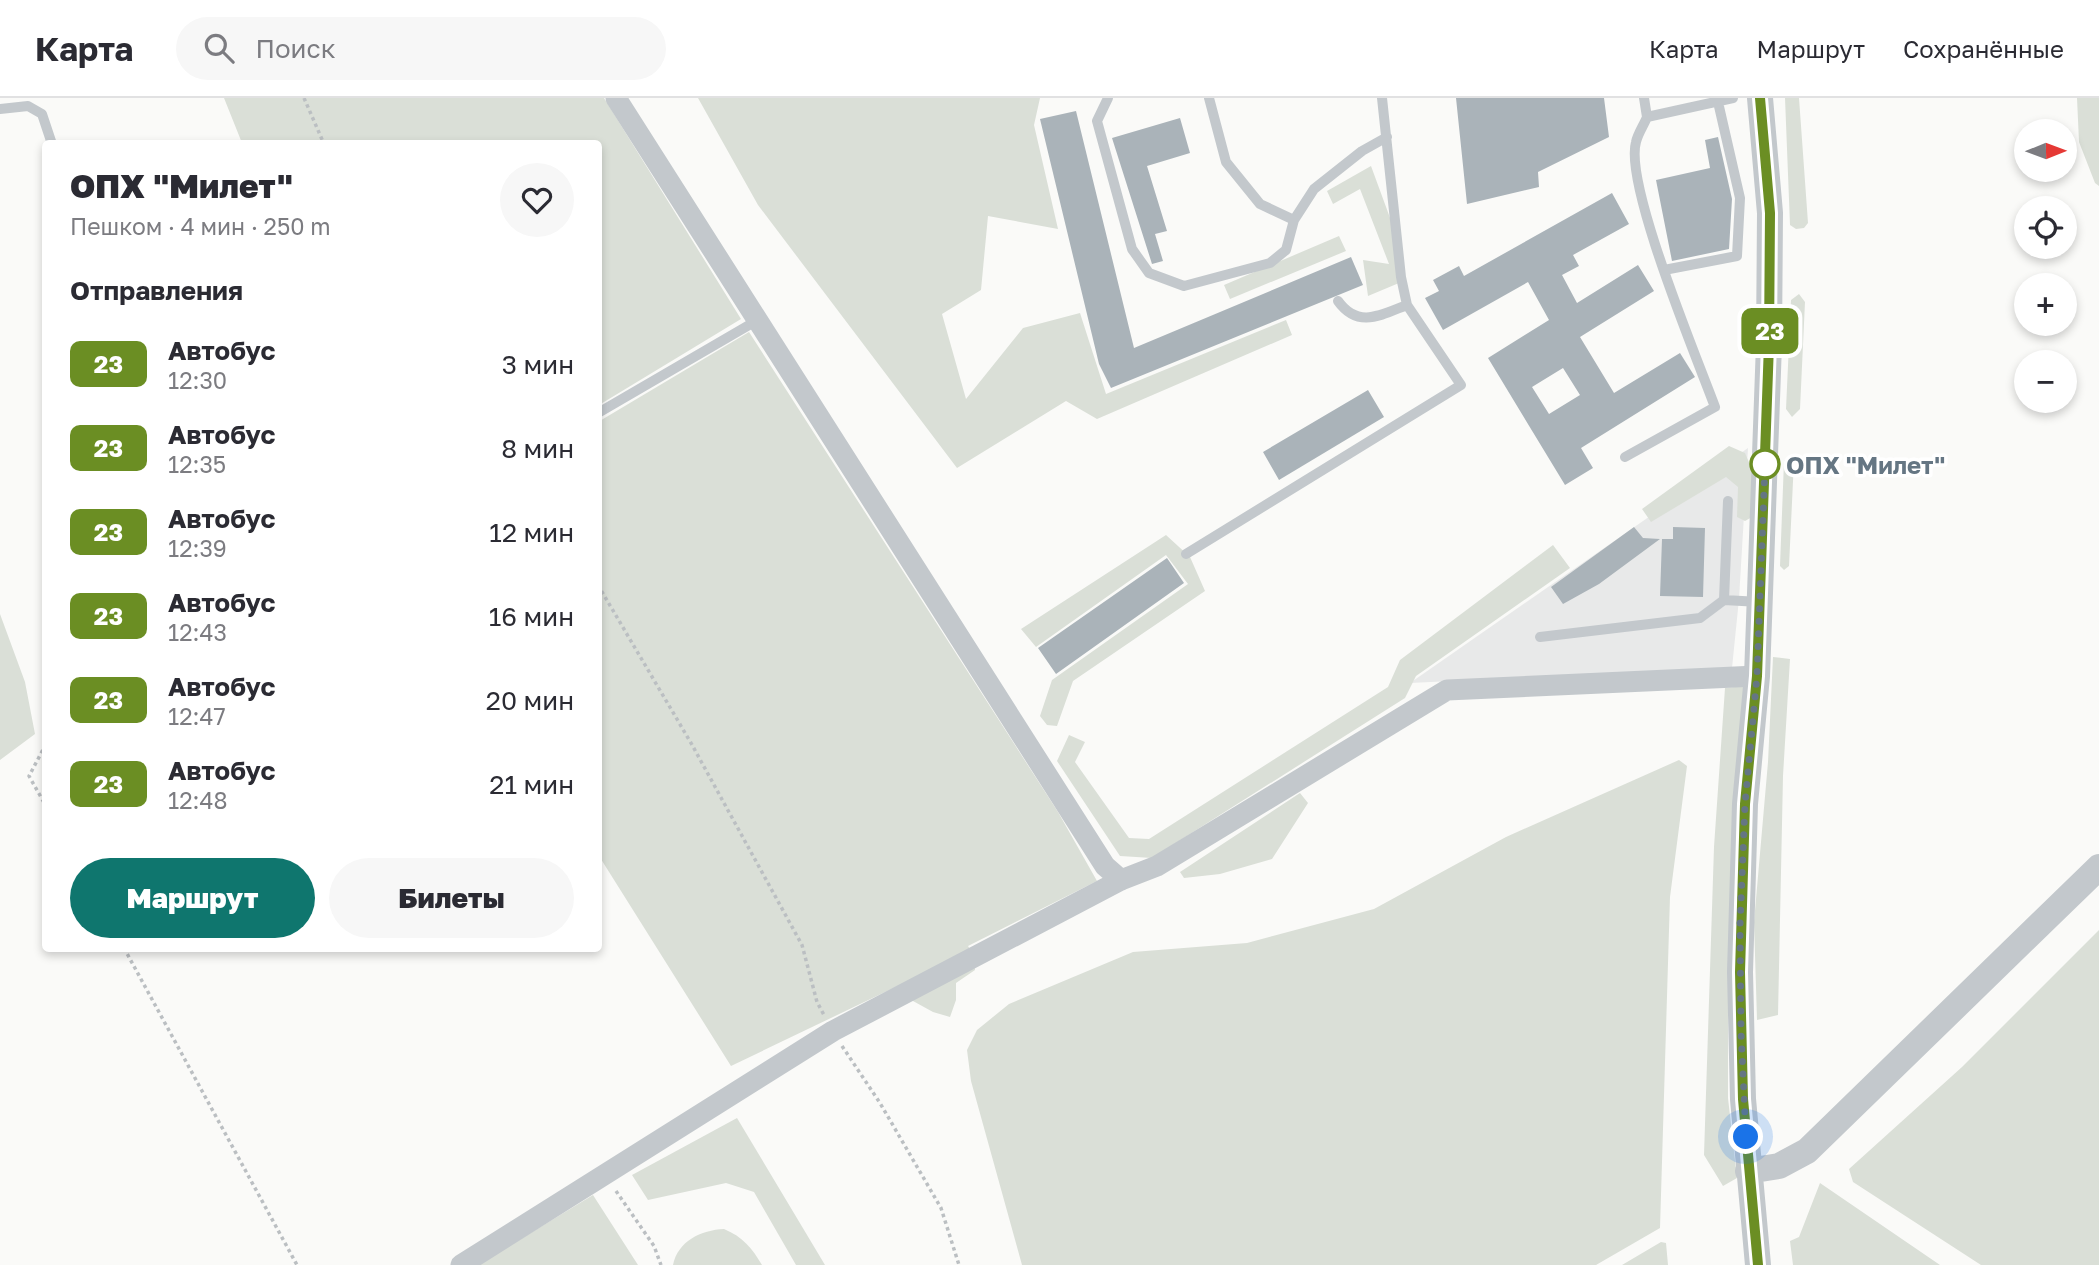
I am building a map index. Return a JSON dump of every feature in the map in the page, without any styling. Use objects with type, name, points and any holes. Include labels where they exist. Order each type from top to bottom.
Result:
[{"type":"street","points":[[615,98],[1105,866],[1121,880]]},
{"type":"street","points":[[1758,1265],[1748,1171],[1741,1032],[1740,926],[1745,804],[1757,676],[1771,258],[1768,168],[1760,98]]},
{"type":"street","points":[[461,1265],[832,1031],[1121,880],[1157,866],[1447,691],[1757,676]]},
{"type":"street","points":[[1748,1171],[1779,1166],[1807,1152],[2099,867]]},
{"type":"lane","points":[[1108,98],[1097,121],[1132,249],[1149,274],[1184,286],[1270,263],[1286,250],[1294,220],[1314,189],[1362,151],[1387,137]]},
{"type":"lane","points":[[1209,98],[1226,162],[1260,204],[1294,220]]},
{"type":"lane","points":[[1186,554],[1461,385],[1407,305],[1401,276],[1382,98]]},
{"type":"lane","points":[[1625,457],[1715,407],[1664,270],[1637,182],[1635,143],[1647,117],[1644,98]]},
{"type":"lane","points":[[1647,117],[1733,98]]},
{"type":"lane","points":[[1664,270],[1737,256],[1740,198],[1718,102]]},
{"type":"lane","points":[[0,109],[28,106],[41,114],[51,140]]},
{"type":"lane","points":[[1338,301],[1346,311],[1359,318],[1373,318],[1407,305]]},
{"type":"lane","points":[[602,411],[756,321]]},
{"type":"lane","points":[[1724,600],[1728,501]]},
{"type":"lane","points":[[1540,637],[1700,618],[1724,600],[1760,602]]},
{"type":"path","points":[[304,98],[322,140]]},
{"type":"path","points":[[602,592],[691,743],[802,946],[817,1002],[832,1031],[880,1102],[941,1208],[959,1265]]},
{"type":"path","points":[[42,752],[29,776],[42,799]]},
{"type":"path","points":[[126,952],[297,1265]]},
{"type":"path","points":[[604,1175],[654,1246],[661,1265]]},
{"type":"shaded area","points":[[224,98],[604,98],[741,319],[602,403],[602,140],[241,140]]},
{"type":"shaded area","points":[[698,98],[1040,98],[1034,125],[1058,229],[988,216],[981,290],[942,314],[966,399],[1023,328],[1080,313],[1106,394],[1286,320],[1292,335],[1097,419],[1066,401],[957,468],[758,205]]},
{"type":"shaded area","points":[[1785,98],[1799,98],[1808,223],[1804,228],[1796,229],[1790,225]]},
{"type":"shaded area","points":[[2077,98],[2099,98],[2099,186],[2095,183],[2079,142]]},
{"type":"shaded area","points":[[1371,166],[1393,226],[1399,283],[1368,296],[1363,260],[1389,264],[1360,189],[1333,204],[1327,191]]},
{"type":"shaded area","points":[[1339,236],[1346,251],[1230,299],[1224,285]]},
{"type":"shaded area","points":[[1799,294],[1805,302],[1800,409],[1792,417],[1786,409],[1791,300]]},
{"type":"shaded area","points":[[749,332],[1058,812],[1097,881],[968,946],[974,955],[975,970],[956,983],[956,1000],[950,1017],[933,1012],[913,1001],[908,981],[731,1066],[602,861],[602,420]]},
{"type":"shaded area","points":[[1729,446],[1745,453],[1753,472],[1752,517],[1745,521],[1737,517],[1738,487],[1726,477],[1651,522],[1642,509]]},
{"type":"shaded area","points":[[1748,448],[1732,668],[1410,683]]},
{"type":"shaded area","points":[[1788,456],[1794,460],[1789,566],[1784,570],[1780,566],[1784,461]]},
{"type":"shaded area","points":[[1166,535],[1190,557],[1205,591],[1073,681],[1057,726],[1047,725],[1040,716],[1052,680],[1188,584],[1166,555],[1036,647],[1021,629]]},
{"type":"shaded area","points":[[1553,545],[1570,568],[1416,676],[1405,698],[1152,858],[1120,856],[1057,761],[1069,735],[1085,742],[1075,762],[1129,838],[1149,839],[1388,687],[1400,660]]},
{"type":"shaded area","points":[[0,614],[25,682],[35,734],[0,760]]},
{"type":"shaded area","points":[[1773,657],[1790,659],[1783,776],[1778,1015],[1757,1020],[1754,922],[1768,762]]},
{"type":"shaded area","points":[[1745,686],[1728,952],[1728,1098],[1737,1178],[1723,1186],[1704,1155],[1714,847],[1725,688]]},
{"type":"shaded area","points":[[1679,760],[1687,766],[1670,897],[1660,1228],[1596,1265],[1022,1265],[971,1081],[967,1050],[977,1030],[1009,1004],[1133,952],[1247,943],[1374,909],[1506,837]]},
{"type":"shaded area","points":[[1300,793],[1308,803],[1272,859],[1220,874],[1184,878],[1180,872]]},
{"type":"shaded area","points":[[2099,930],[2099,1265],[1981,1265],[1853,1182],[1849,1169],[1962,1067]]},
{"type":"shaded area","points":[[737,1118],[825,1265],[796,1265],[754,1192],[726,1183],[648,1200],[632,1175]]},
{"type":"shaded area","points":[[1820,1183],[1940,1265],[1793,1265],[1790,1241],[1799,1237]]},
{"type":"shaded area","points":[[593,1195],[638,1265],[478,1265]]},
{"type":"shaded area","points":[[724,1229],[746,1244],[762,1265],[673,1265],[680,1249],[692,1238]]},
{"type":"shaded area","points":[[1661,1242],[1666,1243],[1668,1265],[1622,1265]]},
{"type":"building","points":[[1456,98],[1604,98],[1609,137],[1538,172],[1539,187],[1467,204]]},
{"type":"building","points":[[1076,111],[1134,348],[1351,257],[1363,285],[1111,388],[1099,364],[1040,119]]},
{"type":"building","points":[[1180,118],[1190,153],[1147,166],[1167,231],[1155,234],[1163,261],[1152,264],[1112,138]]},
{"type":"building","points":[[1718,137],[1732,199],[1729,249],[1672,261],[1656,180],[1710,168],[1705,140]]},
{"type":"building","points":[[1612,193],[1629,224],[1573,255],[1579,266],[1562,275],[1577,303],[1638,265],[1654,291],[1580,337],[1614,393],[1680,353],[1695,377],[1581,448],[1593,468],[1565,485],[1488,358],[1549,320],[1528,282],[1443,330],[1425,298],[1439,291],[1433,280],[1459,266],[1464,276]],"holes":[[[1563,368],[1580,395],[1549,414],[1532,387]]]},
{"type":"building","points":[[1368,390],[1384,417],[1279,480],[1263,452]]},
{"type":"building","points":[[1634,527],[1643,538],[1660,539],[1599,584],[1563,604],[1551,587]]},
{"type":"building","points":[[1673,527],[1705,528],[1703,597],[1660,596],[1662,539],[1673,539]]},
{"type":"building","points":[[1167,558],[1184,583],[1056,674],[1038,648]]},
{"type":"bus line","name":"23","points":[[1758,1265],[1743,1099],[1740,972],[1745,804],[1757,676],[1767,438],[1771,258],[1768,168],[1760,98]]},
{"type":"place","name":"ОПХ \"Милет\"","points":[[1765,464]]},
{"type":"route","points":[[1746,1137],[1740,926],[1745,804],[1757,676],[1765,464]]}]
